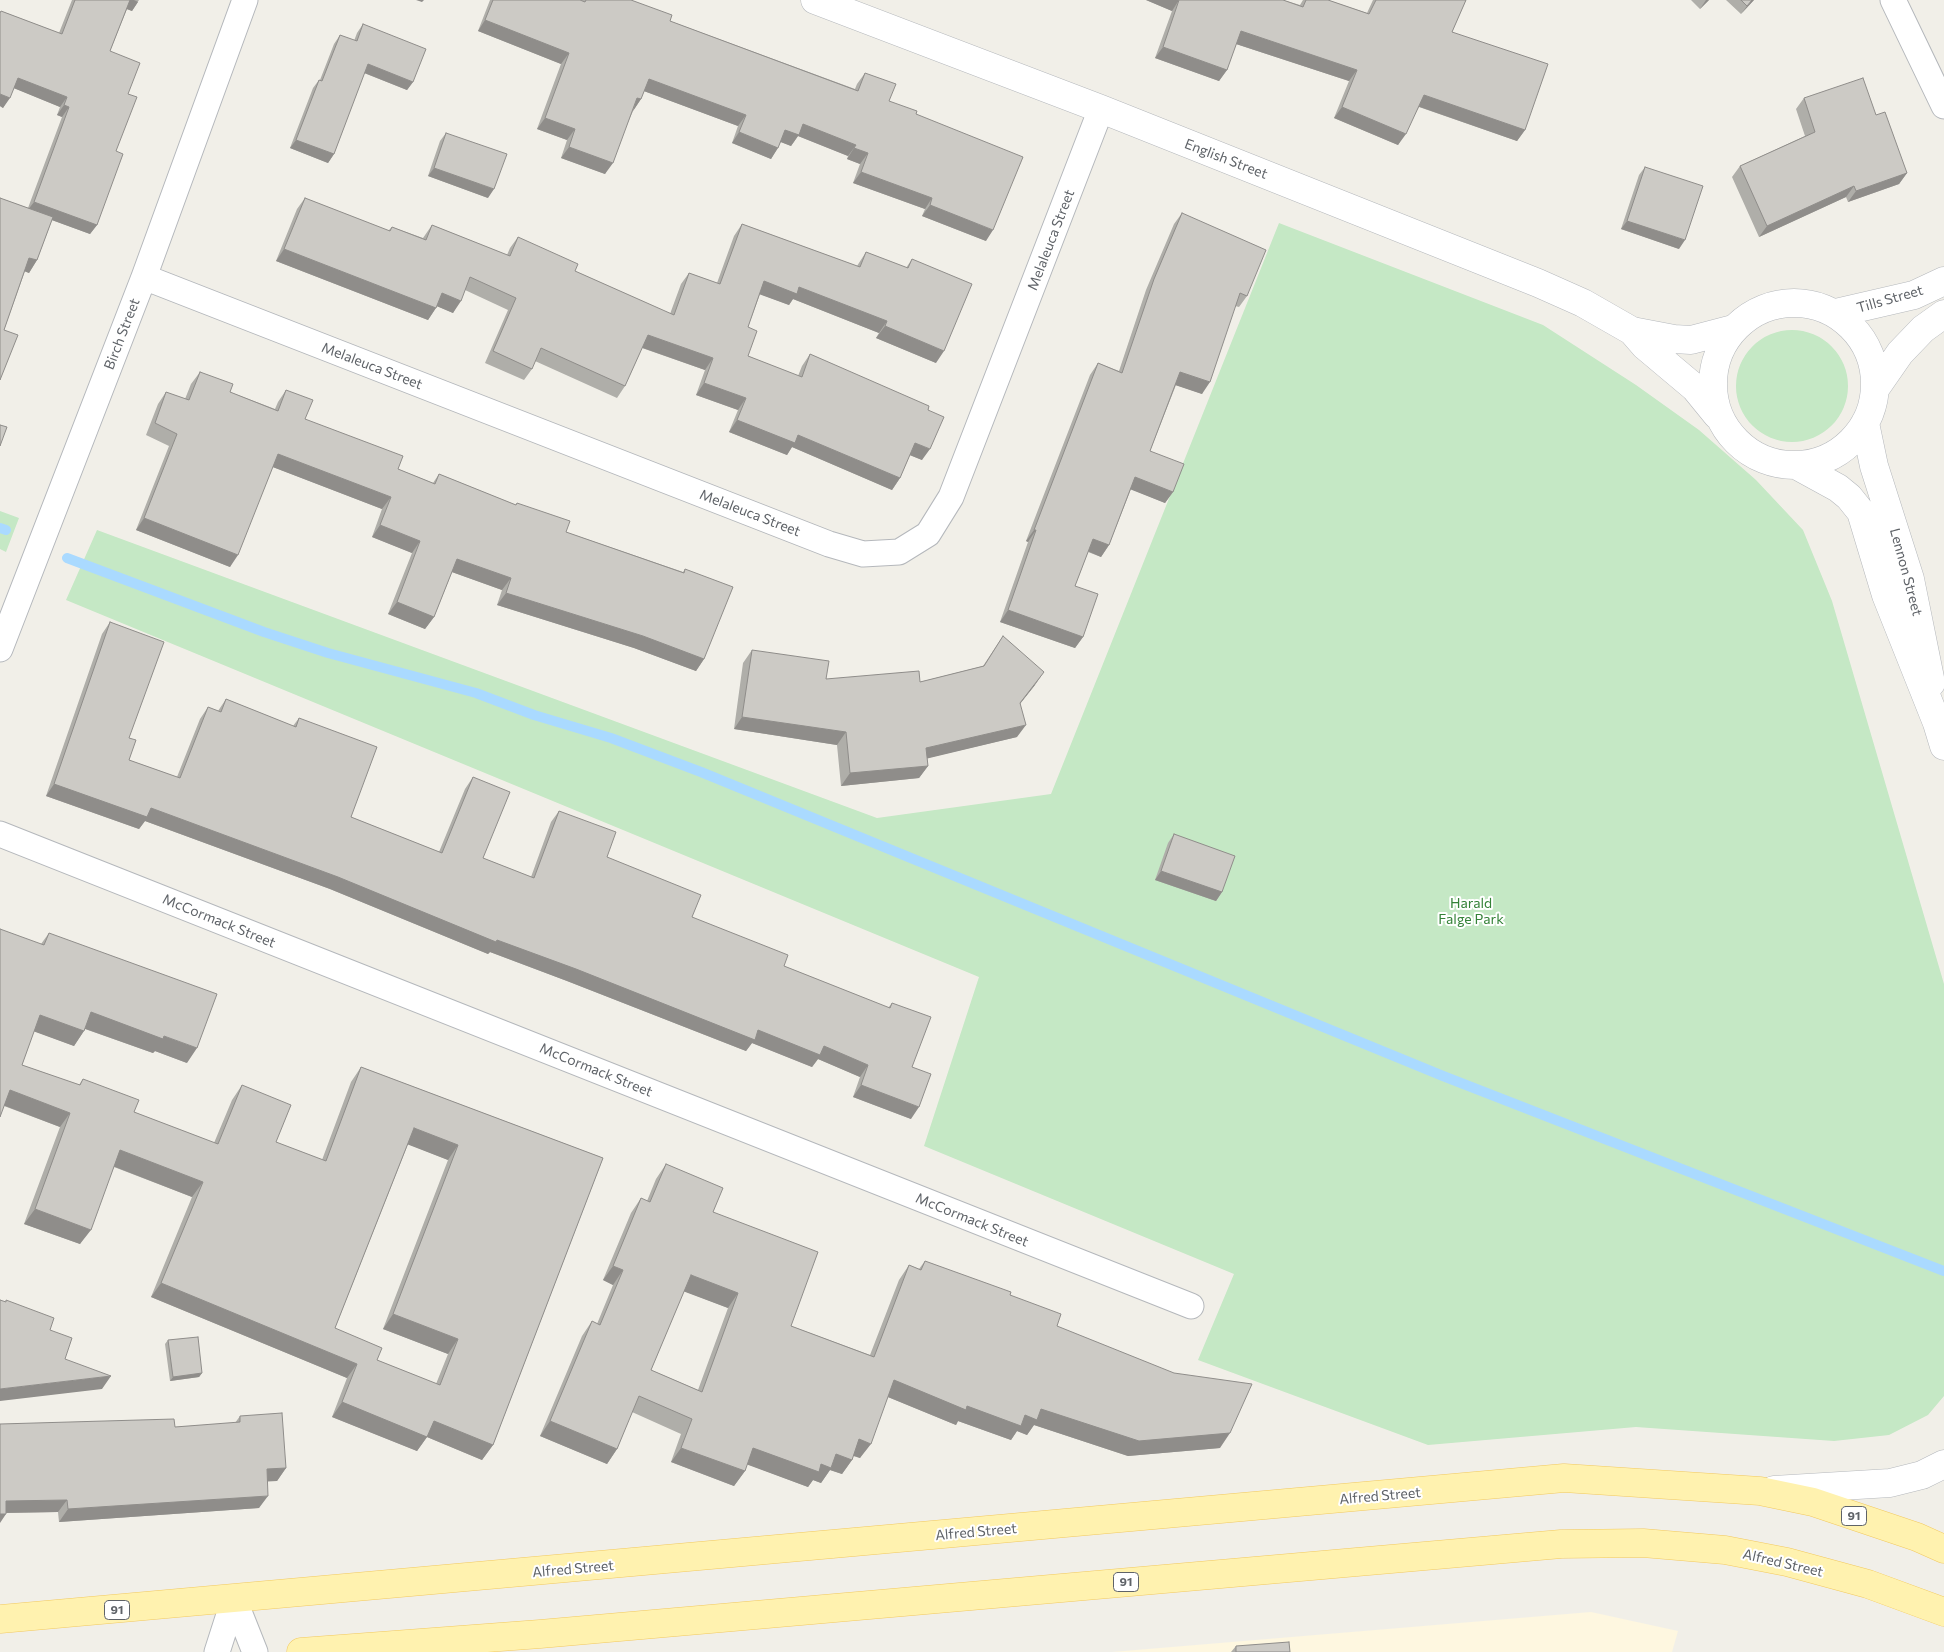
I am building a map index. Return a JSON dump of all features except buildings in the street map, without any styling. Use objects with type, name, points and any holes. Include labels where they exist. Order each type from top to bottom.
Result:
[{"type":"main road","name":"Alfred Street","points":[[0,1619],[1564,1478],[1760,1491],[1813,1502],[1917,1537],[1944,1549]]},
{"type":"main road","name":"Alfred Street","points":[[301,1652],[540,1634],[1561,1544],[1643,1543],[1725,1550],[1787,1562],[1944,1607]]},
{"type":"street","name":"English Street","points":[[815,0],[1101,110],[1538,283],[1583,303],[1632,331],[1674,340],[1691,340],[1733,330]]},
{"type":"street","points":[[1893,0],[1944,106]]},
{"type":"street","name":"Birch Street","points":[[0,649],[144,277],[245,6]]},
{"type":"street","name":"Melaleuca Street","points":[[144,277],[828,544],[863,554],[899,552],[928,534],[951,497],[1101,110]]},
{"type":"street","name":"Tills Street","points":[[1836,313],[1914,295],[1944,281]]},
{"type":"street","points":[[1793,302],[1815,304],[1836,313],[1853,327],[1866,346],[1873,366],[1875,389],[1872,406],[1865,423],[1852,440],[1836,453],[1817,462],[1796,465],[1778,464],[1760,458],[1744,449],[1731,436],[1721,420],[1714,397],[1713,373],[1720,350],[1733,330],[1750,315],[1771,305],[1793,302]]},
{"type":"street","points":[[1875,389],[1900,353],[1923,329],[1944,314]]},
{"type":"street","name":"English Street","points":[[1632,331],[1645,346],[1695,388],[1721,420]]},
{"type":"street","name":"Lennon Street","points":[[1865,423],[1870,452],[1910,579],[1924,641],[1941,735]]},
{"type":"street","name":"Lennon Street","points":[[1796,465],[1838,488],[1861,512],[1900,635],[1941,735]]},
{"type":"street","name":"McCormack Street","points":[[0,834],[1191,1306]]},
{"type":"street","points":[[1760,1491],[1890,1483],[1922,1475],[1944,1464]]},
{"type":"street","points":[[217,1652],[234,1599]]},
{"type":"street","points":[[234,1599],[255,1652]]},
{"type":"street","points":[[495,1652],[540,1634]]},
{"type":"shaded area","points":[[1591,1612],[1678,1631],[1672,1652],[1112,1652]]},
{"type":"green space","name":"Harald Falge Park","points":[[1279,223],[1543,325],[1636,385],[1699,430],[1756,480],[1803,530],[1832,601],[1944,984],[1944,1396],[1928,1415],[1889,1435],[1834,1441],[1636,1427],[1428,1445],[1198,1360],[1234,1274],[924,1146],[979,977],[66,600],[97,530],[877,818],[1051,794]]},
{"type":"green space","points":[[1792,330],[1813,334],[1832,346],[1844,365],[1848,386],[1844,407],[1832,426],[1813,438],[1792,442],[1771,438],[1752,426],[1740,407],[1736,386],[1740,365],[1752,346],[1771,334]]},
{"type":"green space","points":[[0,511],[19,518],[6,552],[0,549]]},
{"type":"waterway","points":[[0,528],[6,530]]},
{"type":"waterway","points":[[67,558],[264,632],[328,653],[476,693],[534,715],[611,738],[701,772],[1443,1076],[1944,1271]]}]
